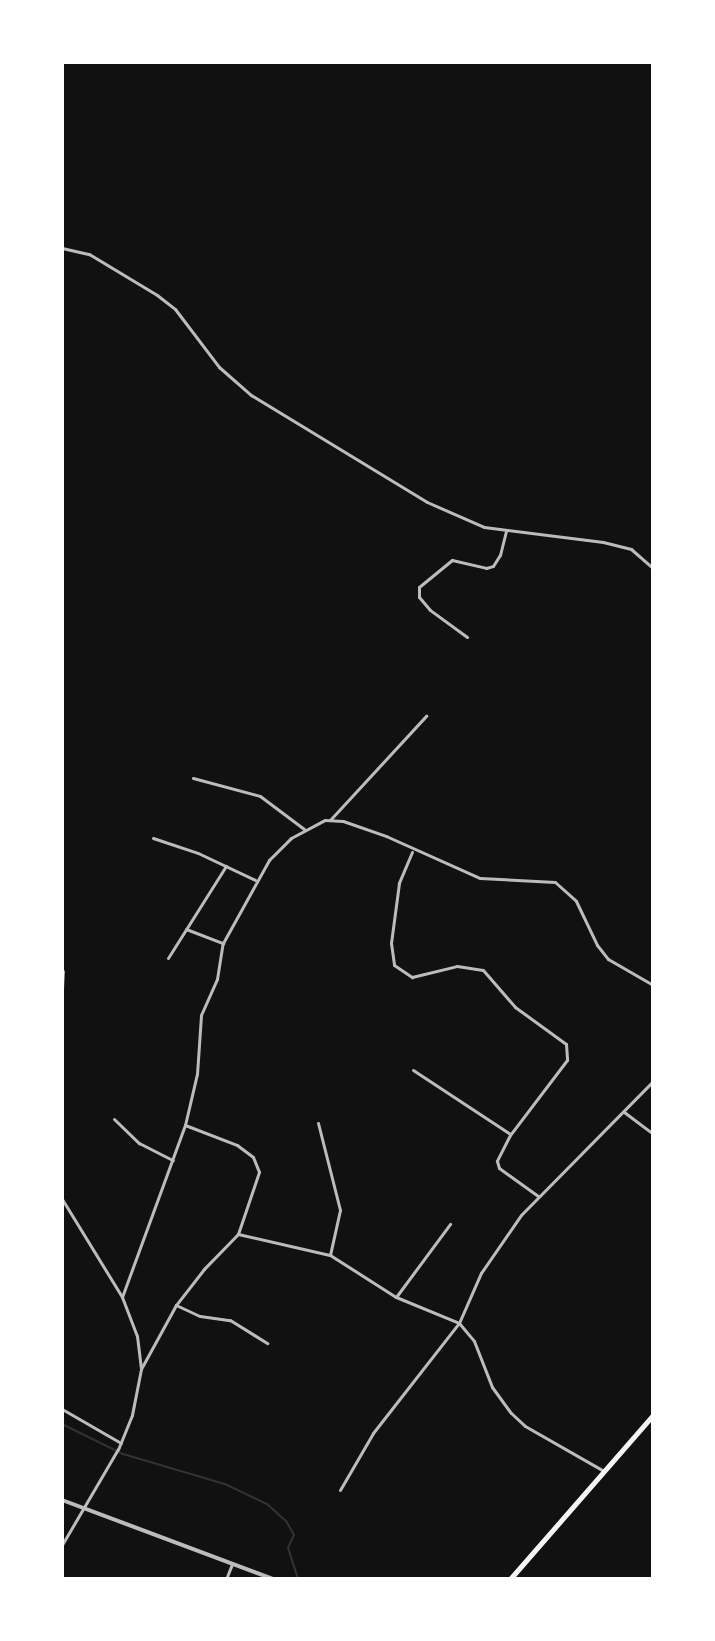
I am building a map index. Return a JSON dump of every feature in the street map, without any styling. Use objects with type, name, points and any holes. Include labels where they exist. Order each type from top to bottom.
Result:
[{"type":"highway","points":[[510,1579],[653,1415]]},
{"type":"street","points":[[62,248],[89,254],[157,295],[175,309],[234,381],[274,411],[437,508],[469,523],[617,545],[631,549],[653,568]]},
{"type":"street","points":[[467,637],[430,610],[419,597],[419,587],[452,560],[486,568],[493,566],[500,555],[506,530]]},
{"type":"street","points":[[122,1297],[185,1125],[197,1074],[201,1015],[217,979],[223,943],[255,880],[280,848],[304,829],[330,820],[426,716]]},
{"type":"street","points":[[193,778],[260,796],[304,829]]},
{"type":"street","points":[[330,820],[386,836],[488,880],[555,882],[576,901],[597,945],[608,959],[627,973],[653,985]]},
{"type":"street","points":[[153,838],[255,880]]},
{"type":"street","points":[[413,850],[399,883],[391,943],[394,965],[412,977],[457,966],[483,970],[515,1007],[561,1039],[568,1050],[567,1060],[510,1135],[498,1157],[499,1168],[538,1196]]},
{"type":"street","points":[[168,958],[226,866]]},
{"type":"street","points":[[186,929],[223,943]]},
{"type":"street","points":[[62,989],[63,971]]},
{"type":"street","points":[[413,1070],[510,1135]]},
{"type":"street","points":[[340,1490],[373,1433],[459,1323],[495,1250],[538,1196],[653,1081]]},
{"type":"street","points":[[622,1111],[653,1134]]},
{"type":"street","points":[[114,1119],[139,1143],[173,1160]]},
{"type":"street","points":[[318,1123],[340,1210],[330,1255]]},
{"type":"street","points":[[62,1545],[121,1443],[132,1415],[141,1369],[176,1305],[204,1269],[238,1234],[254,1193],[259,1172],[257,1163],[237,1145],[185,1125]]},
{"type":"street","points":[[62,1199],[122,1297],[137,1336],[141,1369]]},
{"type":"street","points":[[396,1297],[450,1224]]},
{"type":"street","points":[[238,1234],[330,1255],[396,1297],[459,1323],[474,1341],[492,1387],[511,1413],[525,1426],[604,1471]]},
{"type":"street","points":[[176,1305],[200,1316],[230,1320],[267,1343]]},
{"type":"street","points":[[62,1409],[121,1443]]},
{"type":"street","points":[[62,1500],[273,1579]]},
{"type":"street","points":[[226,1579],[232,1564]]},
{"type":"waterway","points":[[62,1424],[123,1454],[225,1484],[267,1504],[286,1521],[294,1535],[288,1548],[298,1579]]}]
